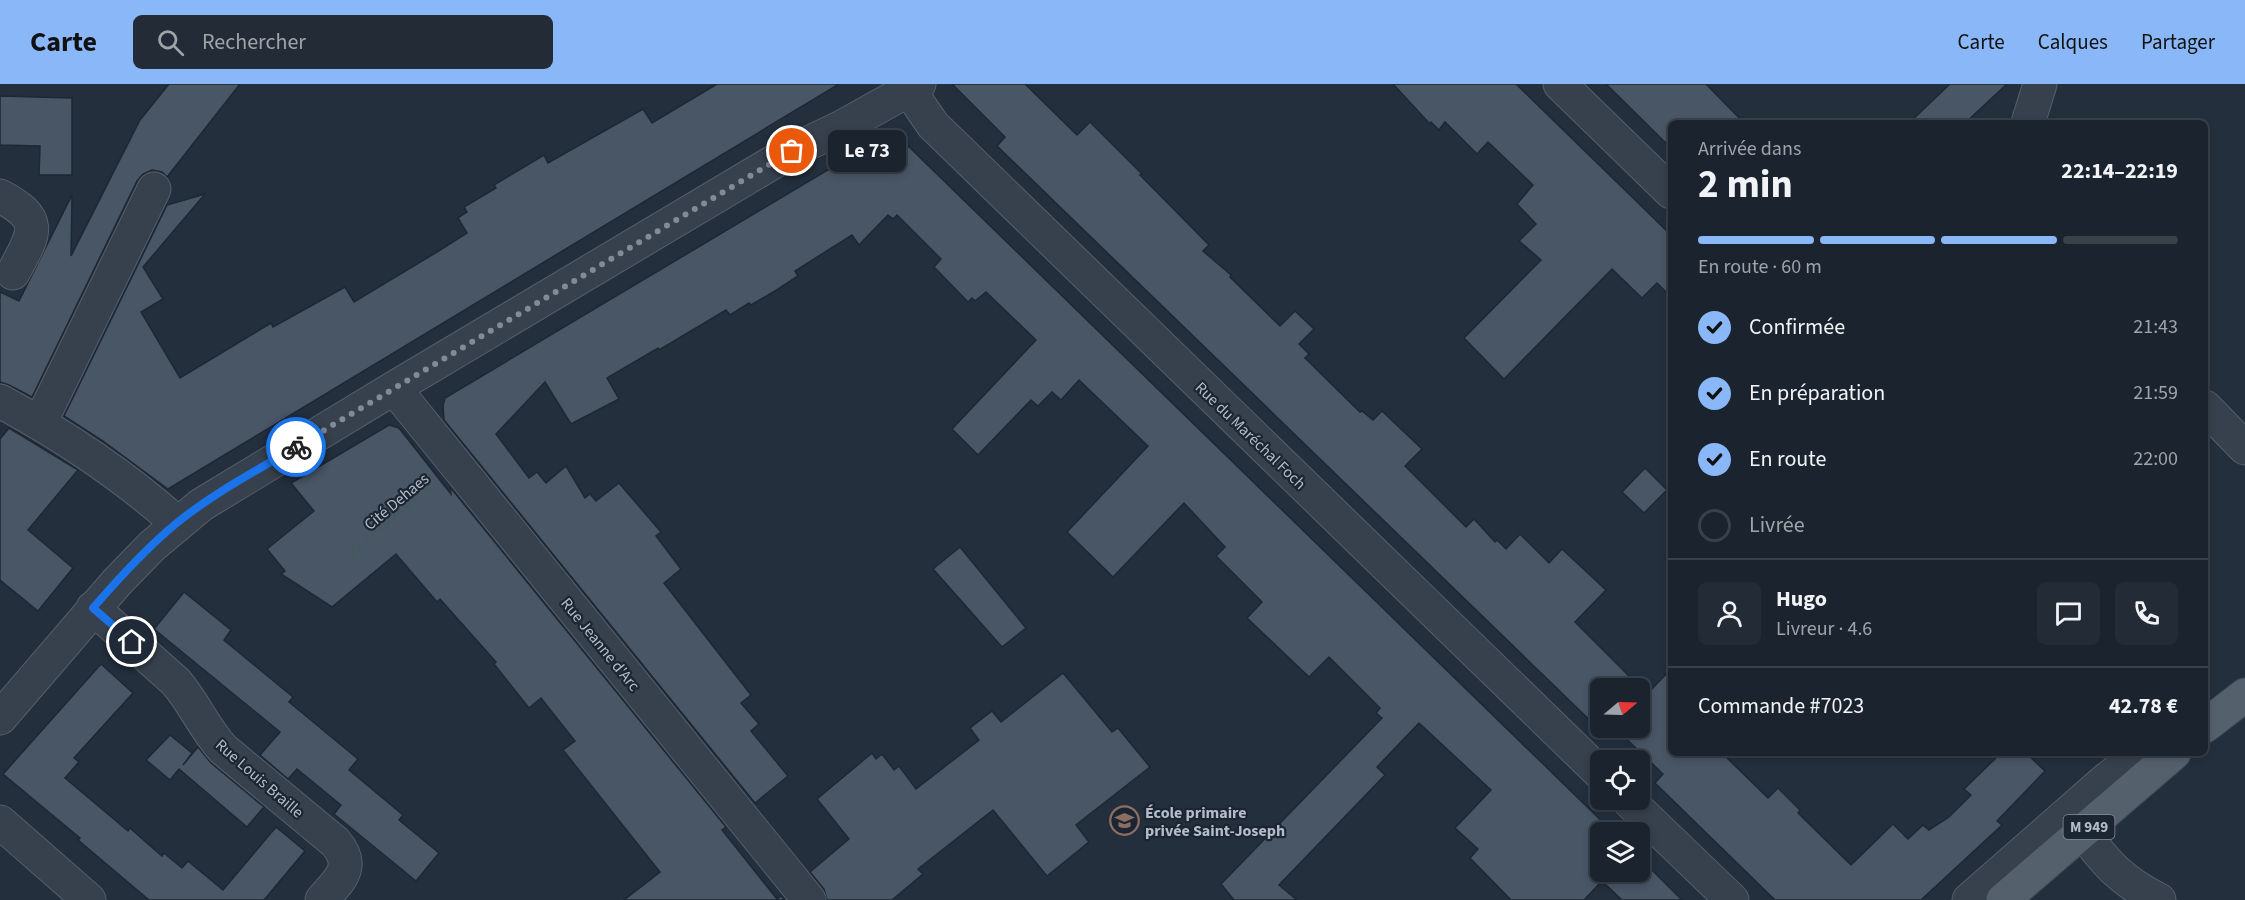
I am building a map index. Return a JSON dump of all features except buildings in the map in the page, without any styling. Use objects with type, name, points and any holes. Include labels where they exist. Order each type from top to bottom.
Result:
[{"type":"main road","points":[[2208,717],[2245,694]]},
{"type":"main road","name":"M 949","points":[[2003,900],[2171,756]]},
{"type":"street","points":[[1560,84],[1668,189]]},
{"type":"street","points":[[2029,120],[2040,84]]},
{"type":"street","points":[[0,718],[93,608],[135,563],[177,523],[223,491],[792,151],[842,127],[913,86]]},
{"type":"street","name":"Rue du Maréchal Foch","points":[[913,86],[933,125],[1590,763]]},
{"type":"street","points":[[40,423],[154,189]]},
{"type":"street","points":[[0,196],[22,208],[29,217],[32,227],[28,245],[13,273]]},
{"type":"street","name":"Rue Jeanne d'Arc","points":[[394,388],[809,900]]},
{"type":"street","points":[[0,401],[40,423],[132,485],[177,523]]},
{"type":"street","points":[[2208,410],[2245,448]]},
{"type":"street","name":"Rue Louis Braille","points":[[93,608],[176,682],[186,694],[208,732],[223,749],[342,850],[345,859],[343,874],[322,900]]},
{"type":"street","points":[[1969,900],[2136,756]]},
{"type":"street","points":[[1638,810],[1732,900]]},
{"type":"street","points":[[0,822],[89,900]]},
{"type":"street","points":[[2083,832],[2106,863],[2126,881],[2159,900]]},
{"type":"path","name":"Cité Dehaes","points":[[351,555],[456,466]]},
{"type":"way so far","points":[[296,447],[792,151]]},
{"type":"place","name":"Le 73","points":[[792,151]]},
{"type":"place","name":"École primaire privée Saint-Joseph","points":[[1124,821]]},
{"type":"route","points":[[132,642],[93,608],[177,523],[201,505],[296,447]]}]
